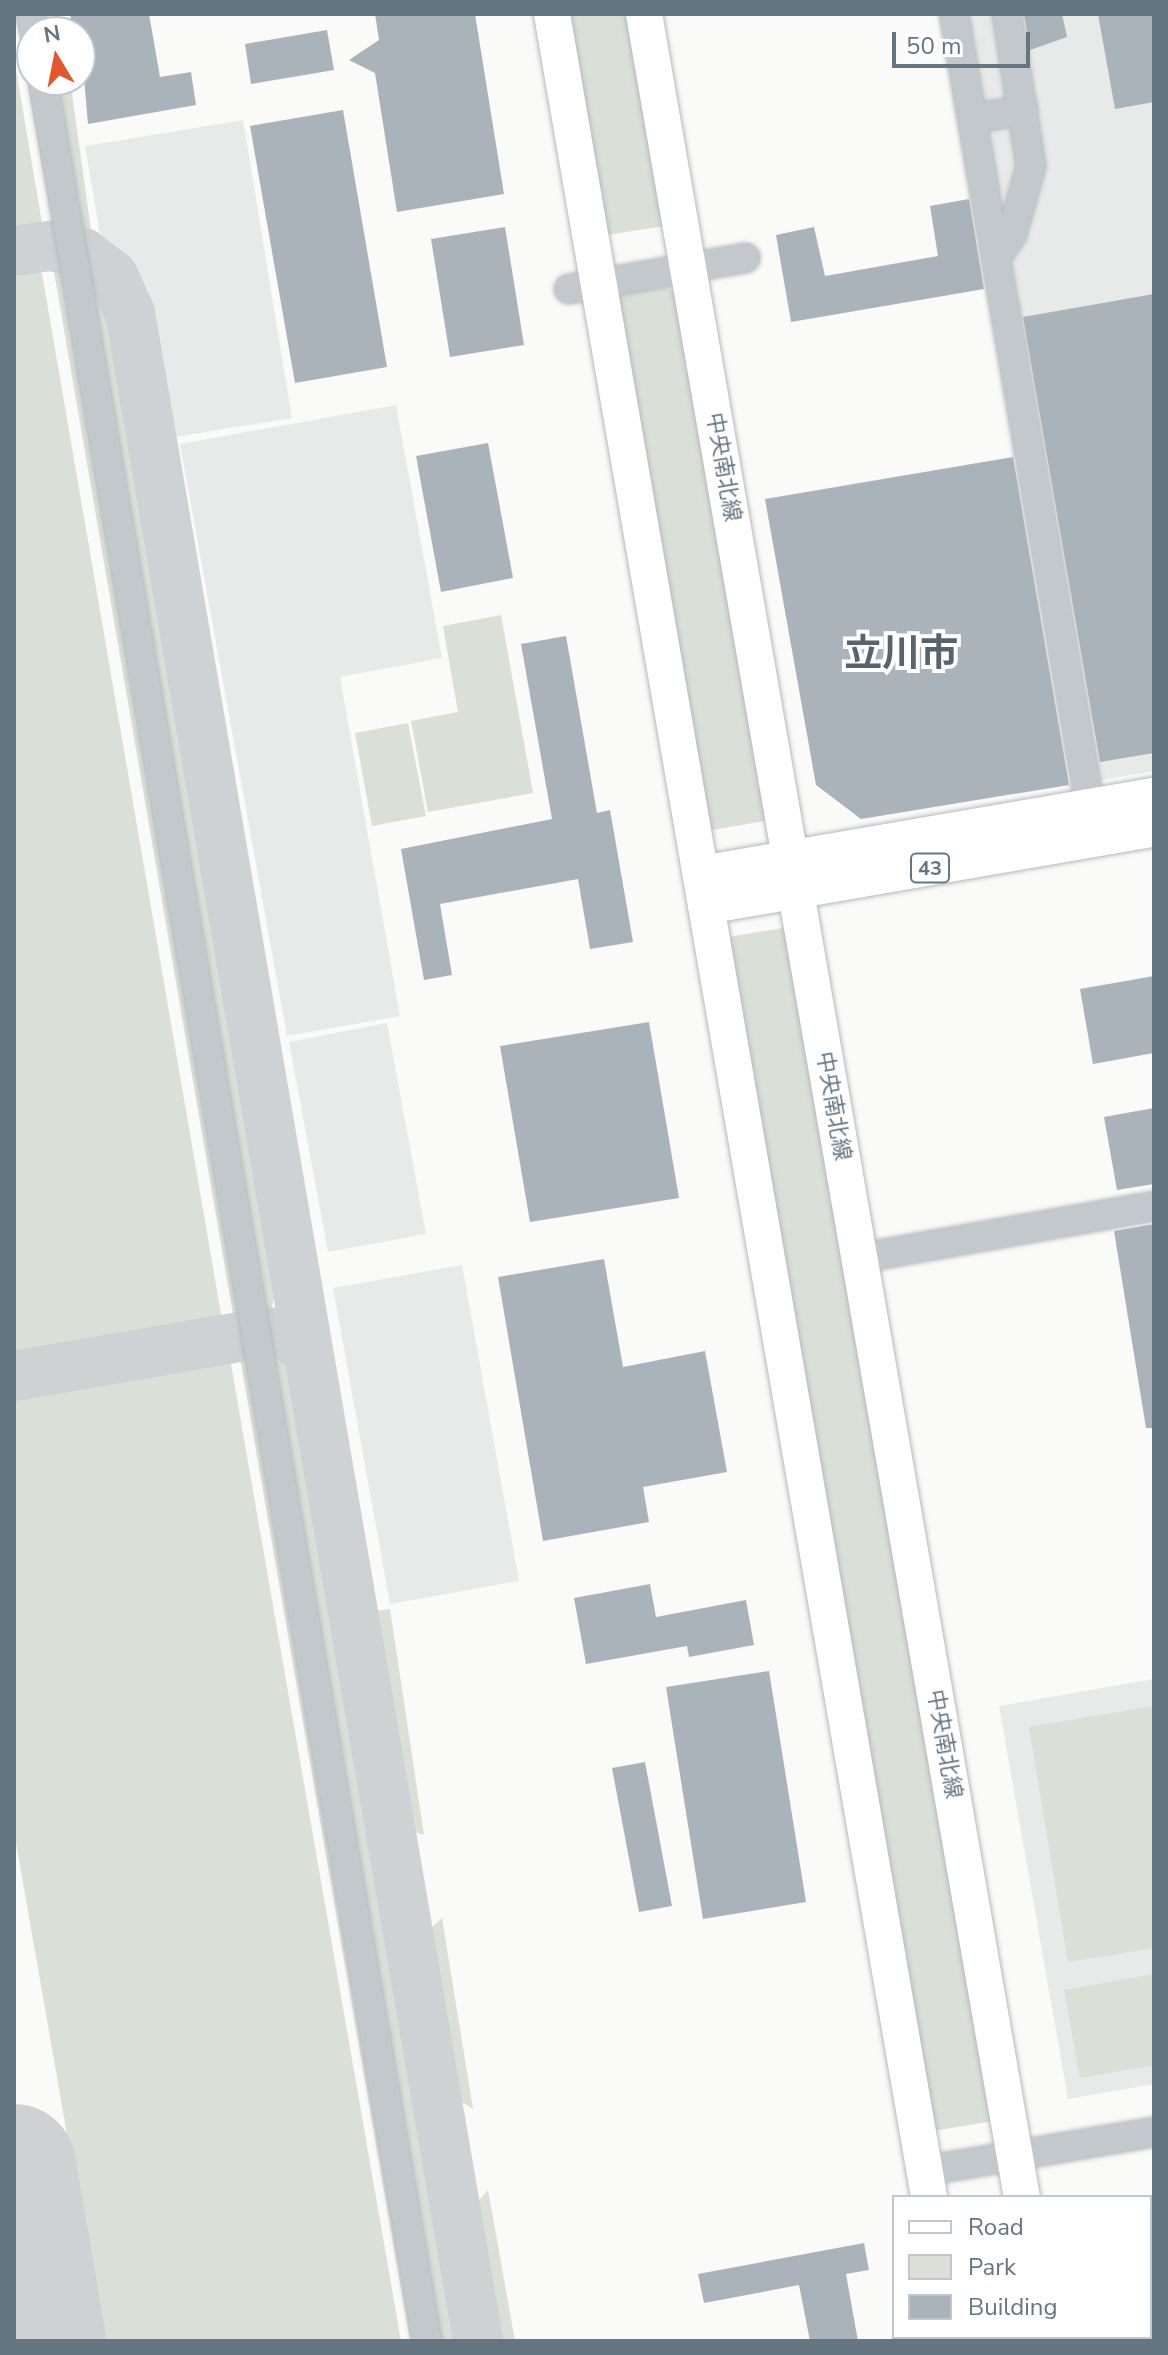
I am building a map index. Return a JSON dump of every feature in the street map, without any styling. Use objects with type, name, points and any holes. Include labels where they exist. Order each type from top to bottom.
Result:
[{"type":"main road","points":[[552,14],[583,286],[703,890],[926,2184]]},
{"type":"main road","name":"中央南北線","points":[[644,14],[1022,2195]]},
{"type":"main road","name":"43","points":[[792,875],[1090,807],[1154,796]]},
{"type":"main road","name":"43","points":[[703,890],[792,875],[1154,829]]},
{"type":"street","points":[[954,14],[1090,807]]},
{"type":"street","points":[[996,258],[1012,234],[1029,183],[1023,110],[1007,14]]},
{"type":"street","points":[[46,96],[427,2341]]},
{"type":"street","points":[[972,119],[1023,110]]},
{"type":"street","points":[[583,286],[745,258]]},
{"type":"street","points":[[860,1258],[1056,1215],[1154,1206]]},
{"type":"street","points":[[926,2184],[1015,2156],[1154,2132]]},
{"type":"shaded area","points":[[946,14],[1154,14],[1154,771],[1078,784]]},
{"type":"shaded area","points":[[243,120],[292,418],[157,440],[130,275],[102,246],[85,146]]},
{"type":"shaded area","points":[[396,405],[442,658],[340,677],[400,1016],[287,1036],[180,444]]},
{"type":"shaded area","points":[[387,1023],[426,1234],[328,1252],[289,1042]]},
{"type":"shaded area","points":[[462,1265],[519,1581],[390,1604],[333,1288]]},
{"type":"shaded area","points":[[1154,1679],[1154,2084],[1068,2099],[999,1706]]},
{"type":"green space","points":[[562,14],[632,14],[666,226],[599,236]]},
{"type":"green space","points":[[14,58],[16,96],[20,96],[42,233],[14,238]]},
{"type":"green space","points":[[30,96],[39,96],[63,235],[54,232]]},
{"type":"green space","points":[[43,96],[72,96],[93,244],[66,232]]},
{"type":"green space","points":[[51,254],[62,256],[247,1316],[234,1320]]},
{"type":"green space","points":[[39,256],[222,1320],[14,1357],[14,260]]},
{"type":"green space","points":[[89,272],[110,307],[277,1286],[271,1310],[257,1315]]},
{"type":"green space","points":[[667,287],[676,293],[769,820],[701,832],[614,301],[623,293]]},
{"type":"green space","points":[[174,446],[184,499],[169,501],[159,449]]},
{"type":"green space","points":[[204,607],[216,685],[200,687],[188,610]]},
{"type":"green space","points":[[501,615],[533,793],[428,812],[411,721],[458,712],[443,626]]},
{"type":"green space","points":[[221,703],[235,778],[217,782],[203,706]]},
{"type":"green space","points":[[408,723],[426,816],[372,826],[355,733]]},
{"type":"green space","points":[[236,795],[248,871],[233,874],[221,797]]},
{"type":"green space","points":[[253,887],[265,963],[249,965],[236,890]]},
{"type":"green space","points":[[788,927],[993,2121],[927,2132],[723,938]]},
{"type":"green space","points":[[269,982],[279,1045],[264,1048],[253,985]]},
{"type":"green space","points":[[271,1341],[291,1360],[459,2341],[432,2341]]},
{"type":"green space","points":[[252,1343],[423,2341],[410,2341],[238,1346]]},
{"type":"green space","points":[[228,1347],[401,2341],[103,2341],[14,1831],[14,1385]]},
{"type":"green space","points":[[390,1609],[424,1835],[399,1826],[366,1612]]},
{"type":"green space","points":[[1154,1706],[1154,1948],[1068,1962],[1029,1727]]},
{"type":"green space","points":[[442,1918],[473,2109],[446,2092],[420,1938]]},
{"type":"green space","points":[[1154,1974],[1154,2065],[1080,2078],[1064,1990]]},
{"type":"green space","points":[[488,2190],[515,2341],[486,2341],[466,2215]]},
{"type":"building","points":[[149,14],[160,77],[191,72],[196,105],[88,124],[86,96],[96,96],[96,16],[70,16]]},
{"type":"building","points":[[375,14],[475,14],[504,194],[397,212],[375,73],[349,60],[379,40]]},
{"type":"building","points":[[1024,14],[1062,14],[1067,37],[1030,50]]},
{"type":"building","points":[[1098,14],[1154,14],[1154,102],[1115,109]]},
{"type":"building","points":[[327,30],[334,70],[251,84],[245,44]]},
{"type":"building","points":[[343,110],[387,367],[295,383],[250,126]]},
{"type":"building","points":[[969,199],[984,289],[791,322],[776,235],[814,227],[825,276],[938,256],[930,206]]},
{"type":"building","points":[[505,227],[524,345],[450,357],[431,239]]},
{"type":"building","points":[[1154,294],[1154,753],[1100,762],[1023,317]]},
{"type":"building","points":[[488,443],[513,578],[441,592],[416,456]]},
{"type":"building","points":[[1013,457],[1069,785],[861,819],[816,785],[765,499]]},
{"type":"building","points":[[566,636],[597,813],[610,810],[633,942],[590,949],[578,879],[440,904],[452,975],[424,980],[401,849],[552,819],[521,644]]},
{"type":"building","points":[[1154,976],[1154,1053],[1093,1064],[1080,989]]},
{"type":"building","points":[[649,1022],[679,1198],[530,1222],[500,1046]]},
{"type":"building","points":[[1154,1108],[1154,1184],[1117,1190],[1104,1117]]},
{"type":"building","points":[[1154,1224],[1154,1428],[1146,1428],[1114,1231]]},
{"type":"building","points":[[604,1259],[623,1367],[705,1351],[727,1472],[643,1487],[649,1522],[543,1541],[498,1277]]},
{"type":"building","points":[[650,1584],[656,1617],[746,1600],[754,1645],[689,1657],[687,1646],[586,1664],[574,1598]]},
{"type":"building","points":[[769,1671],[806,1902],[703,1919],[666,1687]]},
{"type":"building","points":[[645,1762],[672,1906],[639,1912],[612,1768]]},
{"type":"building","points":[[864,2243],[869,2270],[846,2274],[858,2341],[810,2341],[799,2285],[704,2303],[698,2274]]},
{"type":"taxiway","points":[[14,251],[51,246],[83,253],[113,276],[130,313],[478,2341]]},
{"type":"taxiway","points":[[14,1376],[268,1332],[289,1336],[305,1350]]},
{"type":"runway","points":[[14,2166],[44,2341]]},
{"type":"district","name":"立川市","points":[[901,654]]}]
